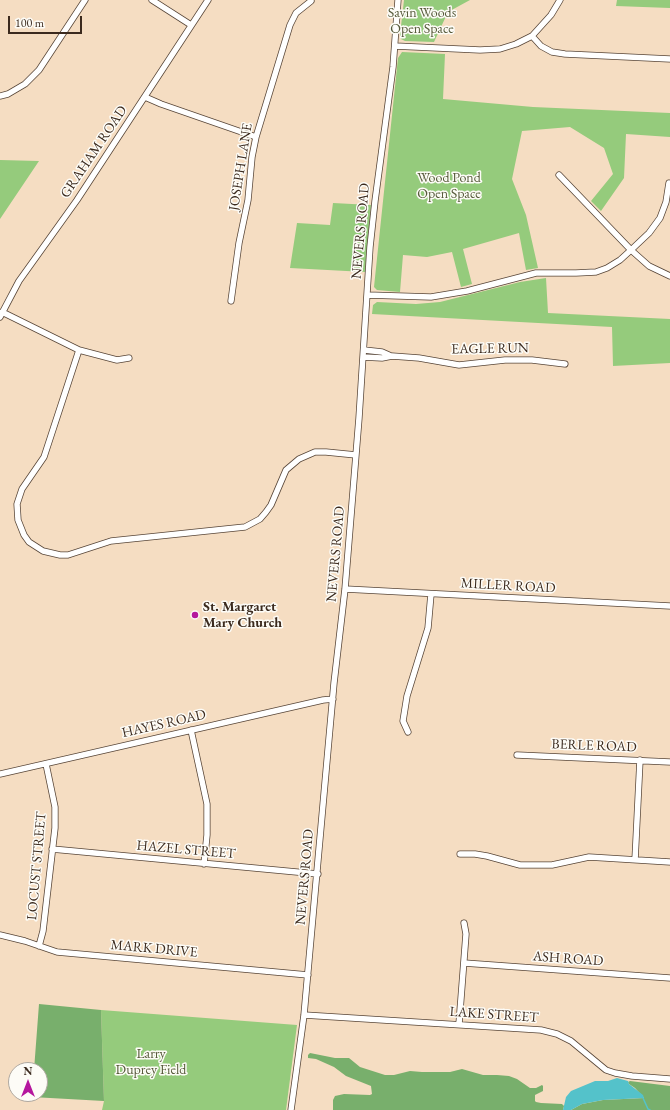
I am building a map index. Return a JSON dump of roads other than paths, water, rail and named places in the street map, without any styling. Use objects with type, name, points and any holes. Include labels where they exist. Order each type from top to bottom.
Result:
[{"type":"street","points":[[0,96],[8,94],[25,84],[39,70],[85,0]]},
{"type":"street","points":[[152,0],[191,25]]},
{"type":"street","name":"GRAHAM ROAD","points":[[1,315],[19,281],[77,200],[208,0]]},
{"type":"street","name":"NEVERS ROAD","points":[[291,1110],[304,1015],[333,699],[346,589],[375,201],[395,46],[398,0]]},
{"type":"street","points":[[395,46],[480,50],[500,49],[516,44],[532,36],[551,16],[560,0]]},
{"type":"street","name":"JOSEPH LANE","points":[[231,301],[239,243],[248,200],[252,157],[256,136],[290,24],[296,12],[311,1]]},
{"type":"street","points":[[532,36],[541,46],[552,52],[565,54],[670,59]]},
{"type":"street","points":[[145,97],[160,104],[256,136]]},
{"type":"street","points":[[559,175],[631,250],[649,266],[670,276]]},
{"type":"street","points":[[367,295],[431,298],[467,291],[536,273],[596,272],[614,264],[649,233],[660,218],[666,202],[669,183]]},
{"type":"street","points":[[1,315],[79,350],[117,360],[129,358]]},
{"type":"street","points":[[79,350],[44,456],[22,489],[17,504],[18,520],[24,535],[32,544],[43,552],[68,555],[111,541],[245,527],[260,519],[266,512],[286,470],[299,459],[316,452],[356,455]]},
{"type":"street","name":"EAGLE RUN","points":[[364,350],[382,352],[392,356]]},
{"type":"street","name":"EAGLE RUN","points":[[363,357],[382,358],[392,356],[419,358],[459,365],[505,360],[532,360],[565,364]]},
{"type":"street","name":"MILLER ROAD","points":[[346,589],[670,606]]},
{"type":"street","points":[[408,732],[403,721],[407,696],[428,628],[430,594]]},
{"type":"street","name":"HAYES ROAD","points":[[0,774],[323,700],[333,699]]},
{"type":"street","points":[[191,730],[207,804],[207,835],[204,864]]},
{"type":"street","name":"BERLE ROAD","points":[[517,755],[670,762]]},
{"type":"street","points":[[635,860],[640,760]]},
{"type":"street","name":"LOCUST STREET","points":[[39,946],[43,931],[55,807],[46,764]]},
{"type":"street","name":"HAZEL STREET","points":[[52,849],[318,874]]},
{"type":"street","points":[[460,854],[487,856],[520,865],[531,866],[552,865],[589,857],[670,862]]},
{"type":"street","points":[[459,1024],[466,934],[464,923]]},
{"type":"street","name":"MARK DRIVE","points":[[0,935],[25,941],[57,952],[308,975]]},
{"type":"street","name":"ASH ROAD","points":[[464,963],[670,978]]},
{"type":"street","name":"LAKE STREET","points":[[304,1015],[541,1030],[557,1034],[571,1041],[610,1072],[632,1076],[670,1079]]},
{"type":"water","points":[[617,1078],[628,1081],[629,1084],[643,1095],[644,1098],[603,1100],[582,1104],[571,1110],[563,1110],[566,1097],[571,1091],[595,1081],[608,1081]]},
{"type":"waterway","points":[[643,1098],[648,1109],[650,1110]]},
{"type":"place","name":"St. Margaret Mary Church","points":[[195,615]]},
{"type":"park label","name":"Savin Woods Open Space","points":[[422,22]]},
{"type":"park label","name":"Wood Pond Open Space","points":[[449,186]]},
{"type":"park label","name":"Larry Duprey Field","points":[[151,1062]]}]
